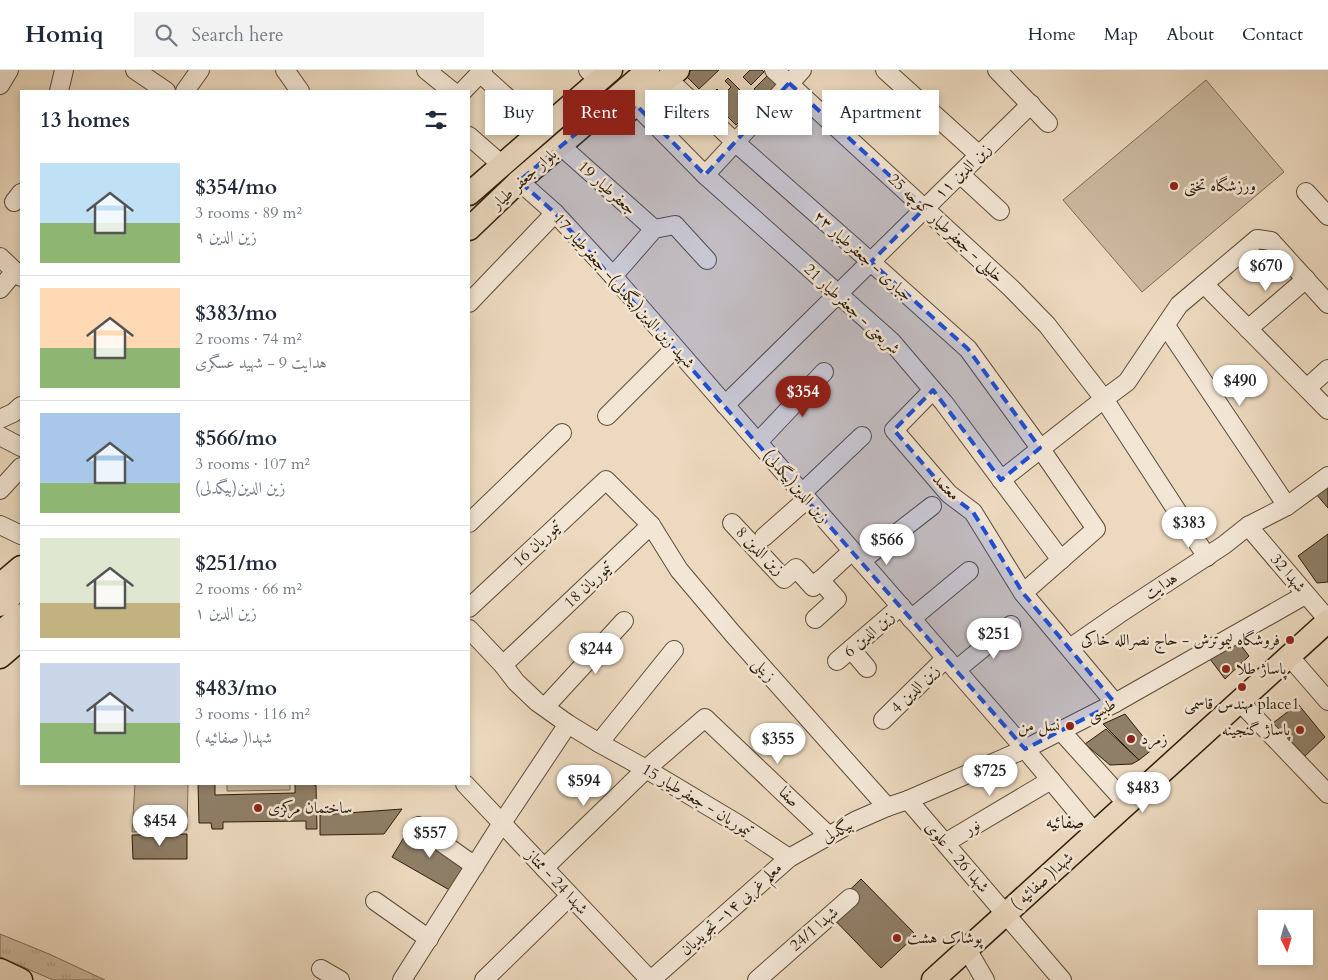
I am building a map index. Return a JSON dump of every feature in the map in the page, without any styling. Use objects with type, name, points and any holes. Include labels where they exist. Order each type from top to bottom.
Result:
[{"type":"main road","name":"بلوار جعفر طیار","points":[[553,119],[600,73]]},
{"type":"main road","name":"بلوار جعفر طیار","points":[[635,93],[665,73]]},
{"type":"main road","points":[[636,105],[665,73]]},
{"type":"main road","name":"بلوار جعفر طیار","points":[[470,193],[536,135]]},
{"type":"main road","name":"بلوار جعفر طیار","points":[[470,228],[519,181],[574,135]]},
{"type":"main road","points":[[502,165],[519,181]]},
{"type":"main road","points":[[0,585],[20,568]]},
{"type":"main road","points":[[0,605],[20,589]]},
{"type":"main road","points":[[0,632],[20,616]]},
{"type":"main road","name":"شهدا( صفائیه )","points":[[933,980],[1328,620]]},
{"type":"main road","points":[[0,657],[20,640]]},
{"type":"main road","points":[[0,970],[21,980]]},
{"type":"street","points":[[0,85],[9,70]]},
{"type":"street","points":[[59,90],[64,70]]},
{"type":"street","points":[[135,70],[165,90]]},
{"type":"street","points":[[186,90],[200,70]]},
{"type":"street","points":[[285,70],[299,90]]},
{"type":"street","points":[[426,70],[451,90]]},
{"type":"street","name":"خلیلی - جعفرطیار کوچه 25","points":[[774,70],[1012,289],[1040,318],[1104,399],[1207,557]]},
{"type":"street","points":[[705,175],[802,70]]},
{"type":"street","points":[[885,70],[979,155]]},
{"type":"street","points":[[997,70],[1048,123]]},
{"type":"street","points":[[464,90],[482,72],[501,90]]},
{"type":"street","name":"جباری - جعفرطیار ۲۳","points":[[665,73],[735,142],[968,349],[1096,529],[1061,560]]},
{"type":"street","name":"زین الدین ۱۱","points":[[725,405],[1031,104]]},
{"type":"street","name":"شریعتی - جعفرطیار 21","points":[[636,105],[705,175],[892,342],[933,390],[1061,560]]},
{"type":"street","points":[[470,137],[502,165]]},
{"type":"street","name":"جعفرطیار 19","points":[[561,146],[654,229]]},
{"type":"street","points":[[960,174],[1000,211]]},
{"type":"street","name":"شهید زین الدین(بیگدلی)- جعفرطیار 17","points":[[519,181],[555,213],[613,276],[725,405]]},
{"type":"street","points":[[1306,192],[1328,216]]},
{"type":"street","points":[[470,303],[555,213]]},
{"type":"street","points":[[613,276],[654,229],[675,225],[707,260]]},
{"type":"street","points":[[1001,480],[1127,382],[1179,305],[1257,239],[1271,241],[1328,304]]},
{"type":"street","points":[[0,256],[18,274],[0,289]]},
{"type":"street","points":[[1248,329],[1306,279]]},
{"type":"street","points":[[1204,284],[1328,410]]},
{"type":"street","points":[[1166,326],[1287,506]]},
{"type":"street","points":[[607,416],[675,348]]},
{"type":"street","points":[[1307,388],[1328,369]]},
{"type":"street","points":[[758,442],[824,372]]},
{"type":"street","name":"معتمد","points":[[933,390],[894,430],[949,494],[973,512],[1023,593],[1115,703]]},
{"type":"street","name":"زین الدین(بیگدلی)","points":[[725,405],[1025,749],[1095,833]]},
{"type":"street","points":[[0,419],[13,413],[20,407]]},
{"type":"street","points":[[470,522],[562,433]]},
{"type":"street","points":[[0,436],[20,446]]},
{"type":"street","points":[[764,537],[862,436]]},
{"type":"street","points":[[0,490],[20,469]]},
{"type":"street","name":"هدایت","points":[[1070,648],[1207,557],[1248,526],[1287,506],[1328,476]]},
{"type":"street","name":"زینلی","points":[[606,480],[650,525],[679,570],[732,634],[887,806]]},
{"type":"street","name":"تیموریان 16","points":[[470,607],[606,480]]},
{"type":"street","points":[[815,619],[837,599],[820,580],[932,506]]},
{"type":"street","name":"زین الدین 8","points":[[732,523],[784,579],[796,568],[813,587],[820,580]]},
{"type":"street","points":[[0,524],[20,534]]},
{"type":"street","name":"تیموریان 18","points":[[503,665],[650,525]]},
{"type":"street","name":"شهدا 32","points":[[1248,526],[1328,620]]},
{"type":"street","points":[[1023,593],[1061,560]]},
{"type":"street","name":"زین الدین 6","points":[[837,661],[851,649],[969,571]]},
{"type":"street","name":"طبسی","points":[[887,806],[908,800],[1025,749],[1061,731],[1115,703],[1306,595]]},
{"type":"street","points":[[545,707],[624,621]]},
{"type":"street","name":"زین الدین 4","points":[[883,720],[951,664],[1011,625]]},
{"type":"street","name":"تیموریان - جعفرطیار 15","points":[[470,631],[503,665],[516,682],[568,724],[738,824],[789,858]]},
{"type":"street","points":[[851,649],[867,668]]},
{"type":"street","points":[[599,743],[674,650]]},
{"type":"street","points":[[1289,656],[1328,701]]},
{"type":"street","points":[[1239,701],[1328,794]]},
{"type":"street","name":"صفا","points":[[646,769],[705,718],[828,835]]},
{"type":"street","points":[[402,980],[502,823],[568,724]]},
{"type":"street","points":[[1061,731],[1127,804]]},
{"type":"street","points":[[544,868],[646,769]]},
{"type":"street","name":"نور","points":[[945,843],[1051,780]]},
{"type":"street","name":"شهدا 24 - ممتاز","points":[[466,785],[650,980]]},
{"type":"street","name":"شهدا 26 - علوی","points":[[908,800],[1062,980]]},
{"type":"street","name":"بیگدلی","points":[[789,858],[854,821],[887,806]]},
{"type":"street","points":[[418,826],[475,866]]},
{"type":"street","name":"معلم غربی ۱۴- تجویدیان","points":[[650,980],[789,858]]},
{"type":"street","points":[[484,980],[570,896]]},
{"type":"street","name":"شهدا 24/1","points":[[757,980],[850,898]]},
{"type":"street","points":[[375,901],[428,939]]},
{"type":"street","points":[[967,949],[985,980]]},
{"type":"street","points":[[321,969],[340,980]]},
{"type":"highlighted area","points":[[789,83],[925,208],[871,262],[968,349],[1040,448],[1001,480],[933,390],[894,430],[949,494],[973,512],[1023,593],[1115,703],[1025,749],[555,213],[519,181],[590,122],[617,120],[636,105],[705,175]]},
{"type":"green space","name":"ورزشگاه تختی","points":[[1206,80],[1284,172],[1142,292],[1063,200]]},
{"type":"green space","points":[[135,785],[188,785],[187,830],[132,832]]},
{"type":"green space","points":[[227,785],[290,785],[290,790],[227,791]]},
{"type":"green space","points":[[0,934],[105,980],[53,980],[0,957]]},
{"type":"building","points":[[691,70],[719,70],[699,89],[686,76]]},
{"type":"building","points":[[750,70],[762,70],[764,72],[751,85],[743,77]]},
{"type":"building","points":[[769,74],[778,83],[771,90],[754,89]]},
{"type":"building","points":[[728,78],[740,90],[738,90],[738,123],[736,125],[728,117],[728,90],[731,87],[725,81]]},
{"type":"building","points":[[1328,486],[1328,508],[1316,494]]},
{"type":"building","points":[[1328,534],[1328,582],[1317,583],[1298,556]]},
{"type":"building","name":"پاساژ طلا","points":[[1236,639],[1249,656],[1225,679],[1210,659]]},
{"type":"building","name":"پاساژ گنجینه","points":[[1298,704],[1325,737],[1305,756],[1273,723]]},
{"type":"building","name":"زمرد","points":[[1125,714],[1153,749],[1139,760],[1103,724]]},
{"type":"building","points":[[1106,729],[1139,760],[1132,764],[1110,765],[1085,744]]},
{"type":"building","name":"ساختمان مرکزی","points":[[198,785],[215,785],[215,795],[295,793],[295,785],[316,785],[317,829],[306,829],[306,821],[223,822],[223,829],[212,829],[211,823],[199,823]]},
{"type":"building","points":[[402,809],[384,834],[320,835],[320,815]]},
{"type":"building","points":[[412,824],[468,863],[453,892],[392,857]]},
{"type":"building","points":[[187,834],[187,859],[133,859],[132,835]]},
{"type":"building","points":[[861,879],[916,935],[881,968],[827,912]]},
{"type":"place","name":"ورزشگاه تختی","points":[[1174,186]]},
{"type":"place","name":"فروشگاه لیموترش - حاج نصرالله خاکی","points":[[1290,640]]},
{"type":"place","name":"پاساژ طلا","points":[[1226,669]]},
{"type":"place","name":"مهندس قاسمی place1","points":[[1242,687]]},
{"type":"place","name":"نسل من","points":[[1070,726]]},
{"type":"place","name":"پاساژ گنجینه","points":[[1300,730]]},
{"type":"place","name":"زمرد","points":[[1131,739]]},
{"type":"place","name":"ساختمان مرکزی","points":[[258,808]]},
{"type":"place","name":"پوشاک هشت","points":[[897,938]]},
{"type":"district","name":"صفائیه","points":[[1065,822]]}]
